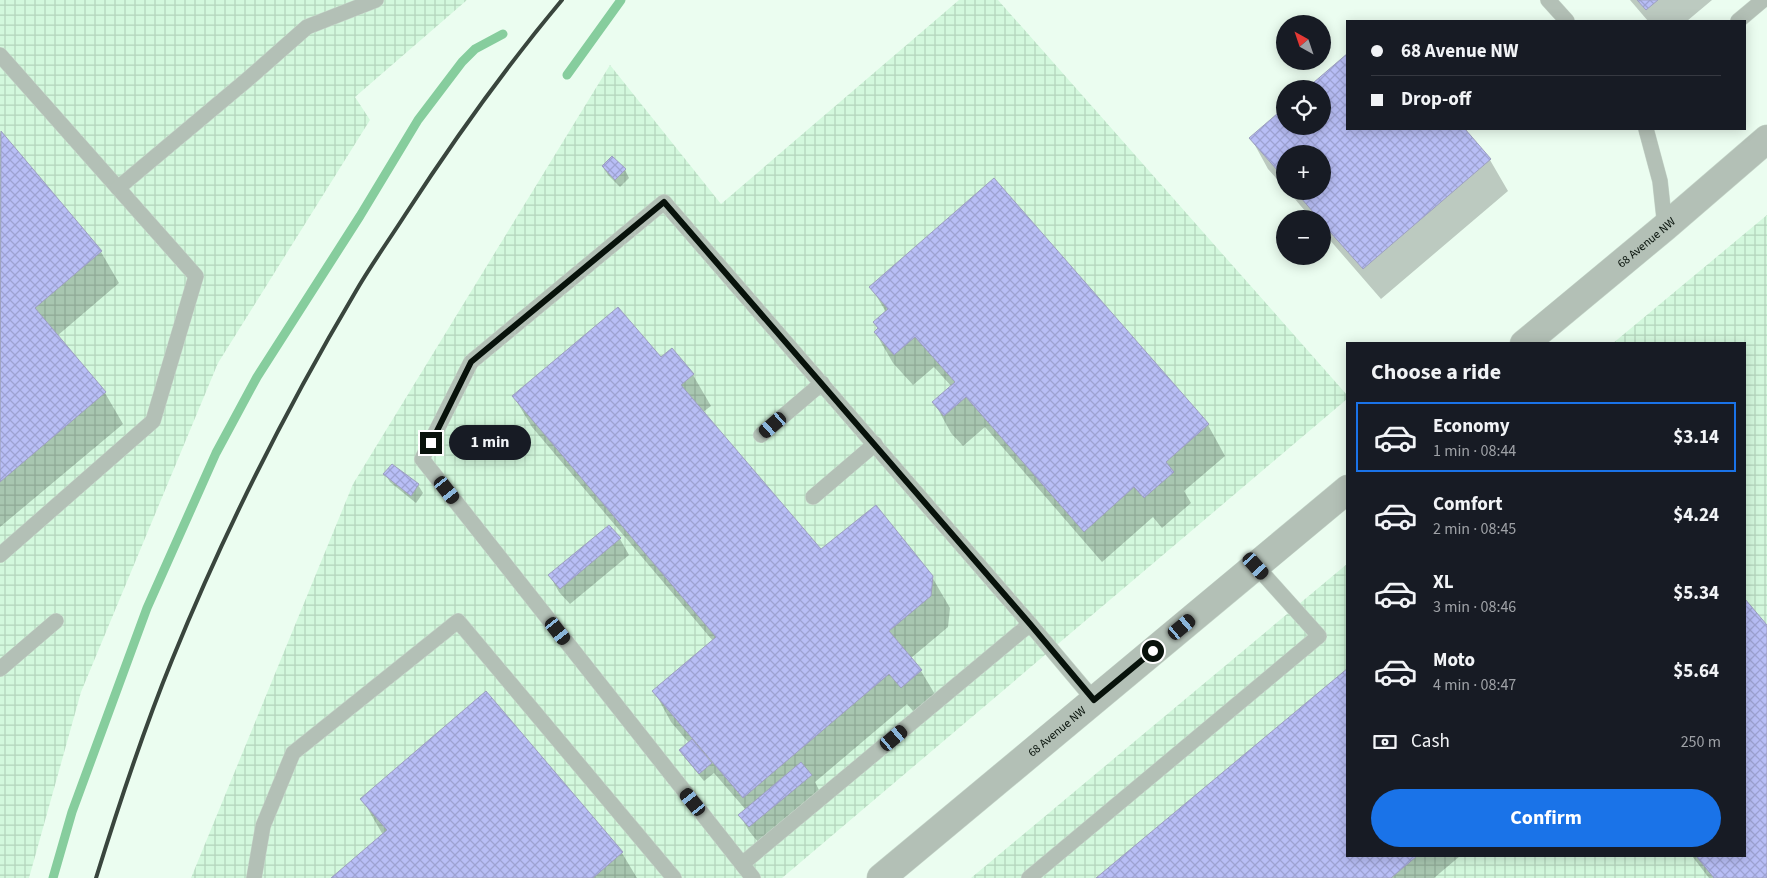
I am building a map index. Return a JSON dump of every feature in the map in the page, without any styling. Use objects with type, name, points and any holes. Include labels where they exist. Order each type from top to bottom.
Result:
[{"type":"street","name":"68 Avenue NW","points":[[1526,342],[1767,139]]},
{"type":"street","name":"68 Avenue NW","points":[[881,878],[1346,492]]},
{"type":"lane","points":[[118,188],[307,27],[376,0]]},
{"type":"lane","points":[[1548,0],[1566,20]]},
{"type":"lane","points":[[1739,20],[1763,0]]},
{"type":"lane","points":[[0,55],[196,276],[153,421],[0,554]]},
{"type":"lane","points":[[1646,130],[1660,181],[1665,227]]},
{"type":"lane","points":[[753,878],[422,459],[471,362],[664,202],[875,444],[1094,700]]},
{"type":"lane","points":[[761,435],[822,383]]},
{"type":"lane","points":[[813,498],[875,444]]},
{"type":"lane","points":[[1029,878],[1319,636],[1256,566]]},
{"type":"lane","points":[[0,669],[56,621]]},
{"type":"lane","points":[[254,878],[263,826],[293,753],[458,621],[674,878]]},
{"type":"lane","points":[[742,864],[1030,624]]},
{"type":"shaded area","points":[[0,0],[467,0],[355,97],[370,120],[218,363],[81,692],[29,878],[0,878]]},
{"type":"shaded area","points":[[959,0],[998,0],[1346,394],[1346,400],[782,878],[191,878],[353,484],[610,65],[721,204]]},
{"type":"shaded area","points":[[1767,215],[1767,878],[971,878],[1346,565],[1346,857],[1746,857],[1746,342],[1614,342]]},
{"type":"building","points":[[1637,0],[1658,0],[1646,10]]},
{"type":"building","points":[[1346,55],[1346,130],[1466,130],[1491,159],[1363,269],[1331,233],[1331,210],[1311,210],[1303,200],[1331,200],[1331,145],[1276,145],[1276,169],[1249,138],[1276,115],[1276,135],[1331,135],[1331,80],[1316,80],[1328,70],[1331,70],[1331,68]]},
{"type":"building","points":[[1,131],[102,251],[35,308],[106,392],[0,482]]},
{"type":"building","points":[[612,156],[626,169],[615,180],[602,166]]},
{"type":"building","points":[[994,178],[1209,424],[1166,462],[1174,472],[1144,498],[1134,487],[1084,532],[966,397],[944,416],[932,402],[955,382],[915,337],[894,355],[874,332],[878,328],[873,322],[888,309],[869,287]]},
{"type":"building","points":[[618,307],[661,357],[672,348],[694,374],[681,385],[821,549],[876,505],[933,576],[931,596],[889,631],[922,670],[901,688],[889,674],[743,798],[652,691],[716,637],[512,396]]},
{"type":"building","points":[[392,464],[419,484],[411,496],[383,474]]},
{"type":"building","points":[[609,525],[621,538],[560,589],[548,575]]},
{"type":"building","points":[[1746,600],[1767,625],[1767,878],[1714,878],[1697,857],[1746,857]]},
{"type":"building","points":[[1346,670],[1346,857],[1416,857],[1391,878],[1096,878]]},
{"type":"building","points":[[486,691],[623,852],[593,878],[331,878],[387,830],[360,799]]},
{"type":"building","points":[[692,739],[712,763],[699,774],[679,750]]},
{"type":"building","points":[[801,762],[812,775],[749,827],[738,815]]},
{"type":"waterway","points":[[567,75],[621,0]]},
{"type":"waterway","points":[[53,878],[72,812],[147,608],[216,453],[257,377],[360,216],[418,120],[462,62],[475,49],[503,34]]},
{"type":"railway","points":[[96,878],[151,714],[192,612],[257,472],[305,380],[362,281],[423,187],[500,78],[562,0]]},
{"type":"route","points":[[431,443],[471,362],[664,202],[1094,700],[1153,651]]}]
